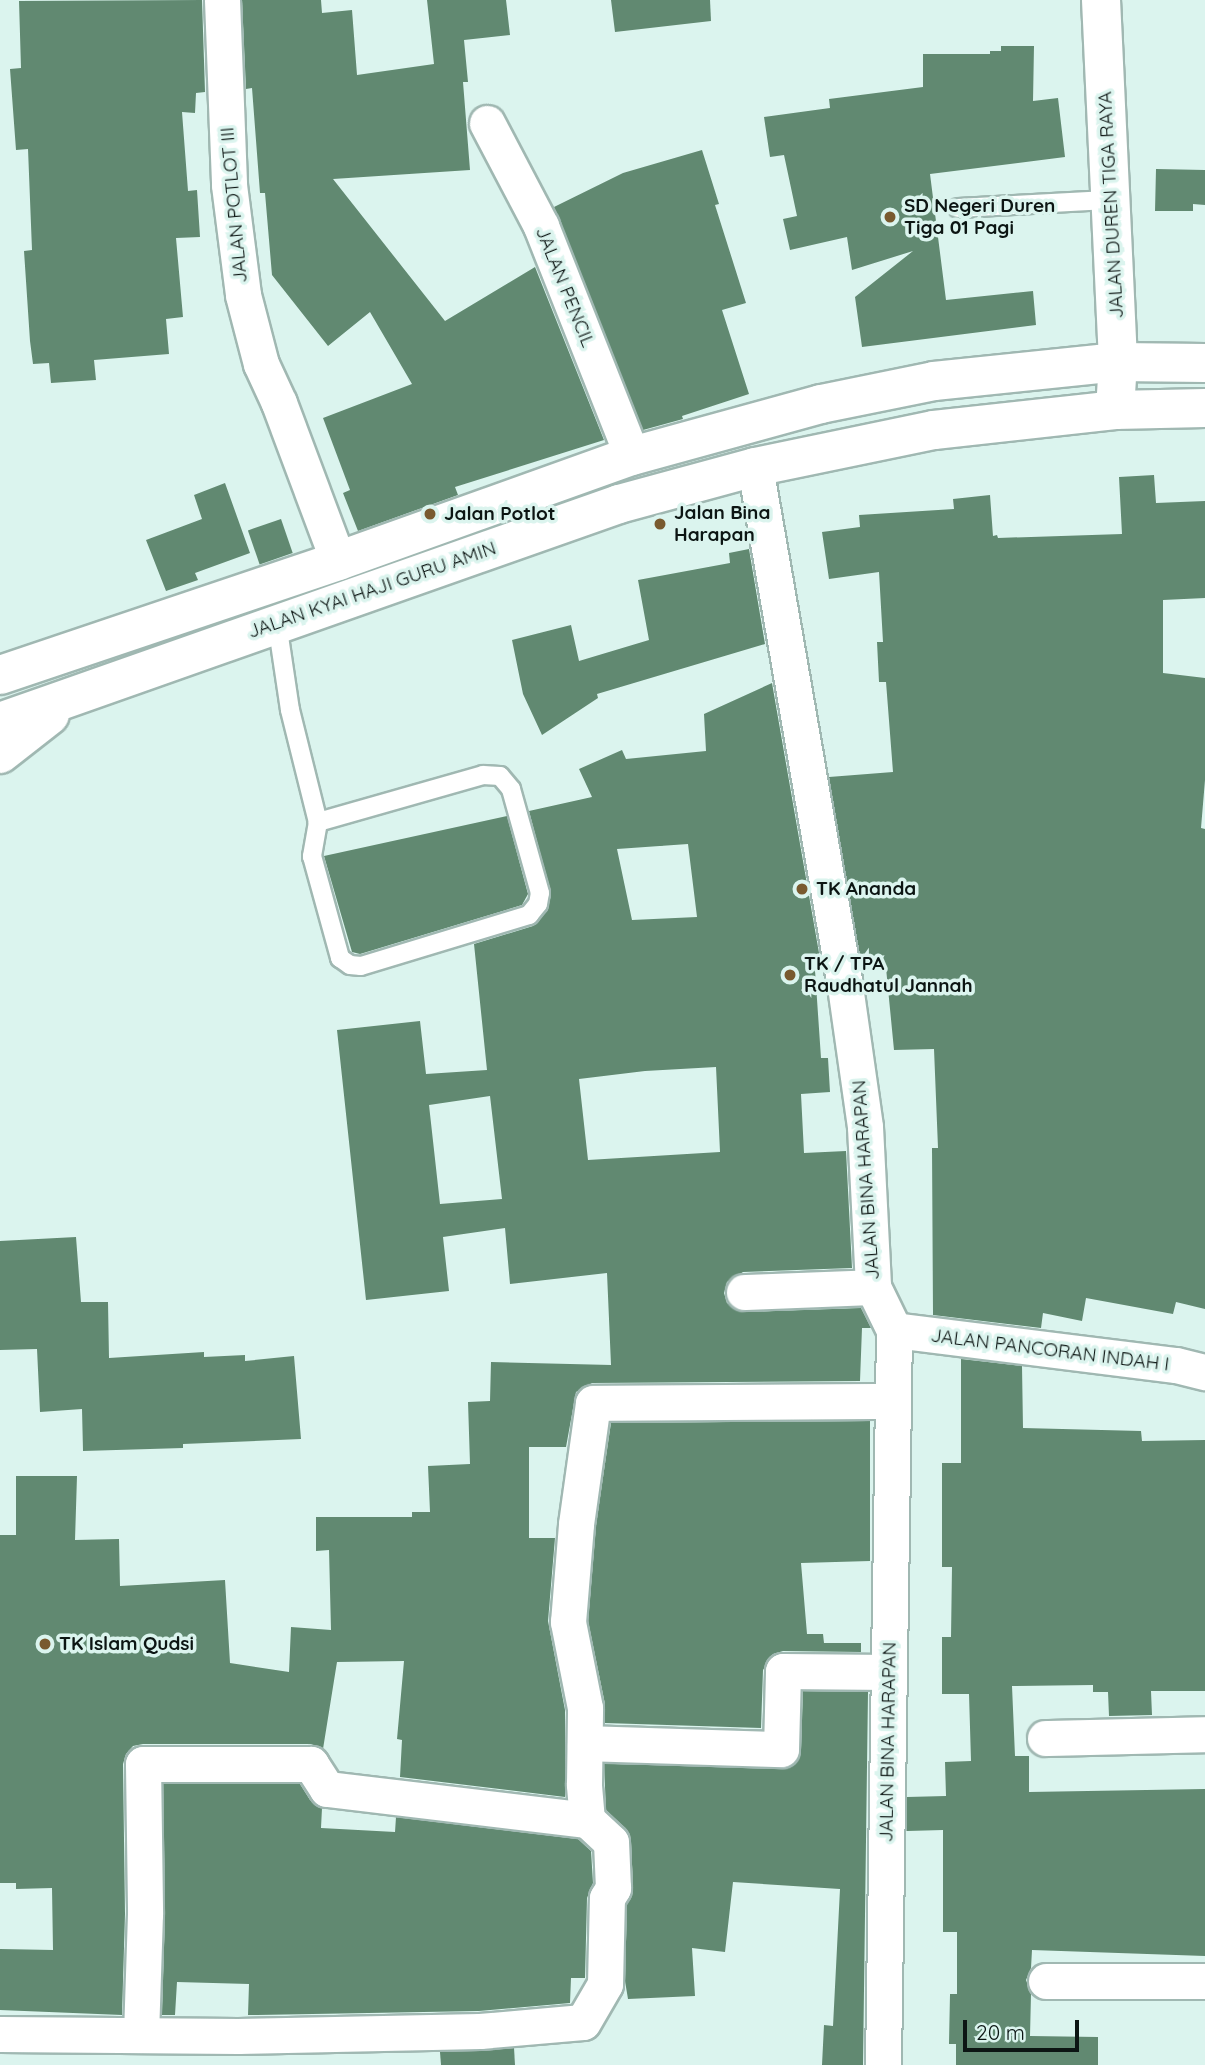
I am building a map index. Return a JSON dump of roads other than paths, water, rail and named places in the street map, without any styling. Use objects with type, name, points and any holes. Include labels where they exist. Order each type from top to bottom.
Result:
[{"type":"main road","name":"JALAN DUREN TIGA RAYA","points":[[1101,0],[1108,201],[1118,362],[1115,410]]},
{"type":"main road","name":"JALAN KYAI HAJI GURU AMIN","points":[[0,675],[338,561],[632,456],[808,407],[934,382],[1118,362],[1205,363]]},
{"type":"main road","name":"JALAN KYAI HAJI GURU AMIN","points":[[0,722],[619,504],[755,467],[934,430],[1115,410],[1205,408]]},
{"type":"main road","points":[[0,754],[73,696]]},
{"type":"street","name":"JALAN POTLOT III","points":[[222,0],[229,185],[243,295],[261,364],[279,403],[338,561]]},
{"type":"street","name":"JALAN PENCIL","points":[[487,123],[536,217],[632,456]]},
{"type":"street","name":"JALAN BINA HARAPAN","points":[[755,467],[838,945],[863,1114],[873,1287],[894,1330],[883,2065]]},
{"type":"street","points":[[744,1292],[873,1287]]},
{"type":"street","name":"JALAN PANCORAN INDAH I","points":[[894,1330],[1176,1365],[1205,1372]]},
{"type":"street","points":[[587,1820],[585,1708],[568,1622],[576,1524],[593,1403],[893,1401]]},
{"type":"street","points":[[584,1743],[781,1749],[783,1671],[889,1672]]},
{"type":"street","points":[[1045,1738],[1205,1734]]},
{"type":"street","points":[[0,2034],[141,2035],[480,2031],[583,2022],[605,1984],[607,1898],[613,1888],[611,1842],[587,1820],[327,1789],[311,1764],[143,1764],[145,1914],[141,2035]]},
{"type":"street","points":[[1046,1981],[1205,1981]]},
{"type":"lane","points":[[958,208],[1108,201]]},
{"type":"lane","points":[[277,623],[290,710],[318,822],[312,856],[340,958],[350,965],[361,966],[529,915],[538,904],[540,893],[511,789],[500,776],[483,775],[318,822]]},
{"type":"place","name":"SD Negeri Duren Tiga 01 Pagi","points":[[890,217]]},
{"type":"place","name":"Jalan Potlot","points":[[430,514]]},
{"type":"place","name":"Jalan Bina Harapan","points":[[660,524]]},
{"type":"place","name":"TK Ananda","points":[[802,889]]},
{"type":"place","name":"TK / TPA Raudhatul Jannah","points":[[790,975]]},
{"type":"place","name":"TK Islam Qudsi","points":[[45,1644]]}]
